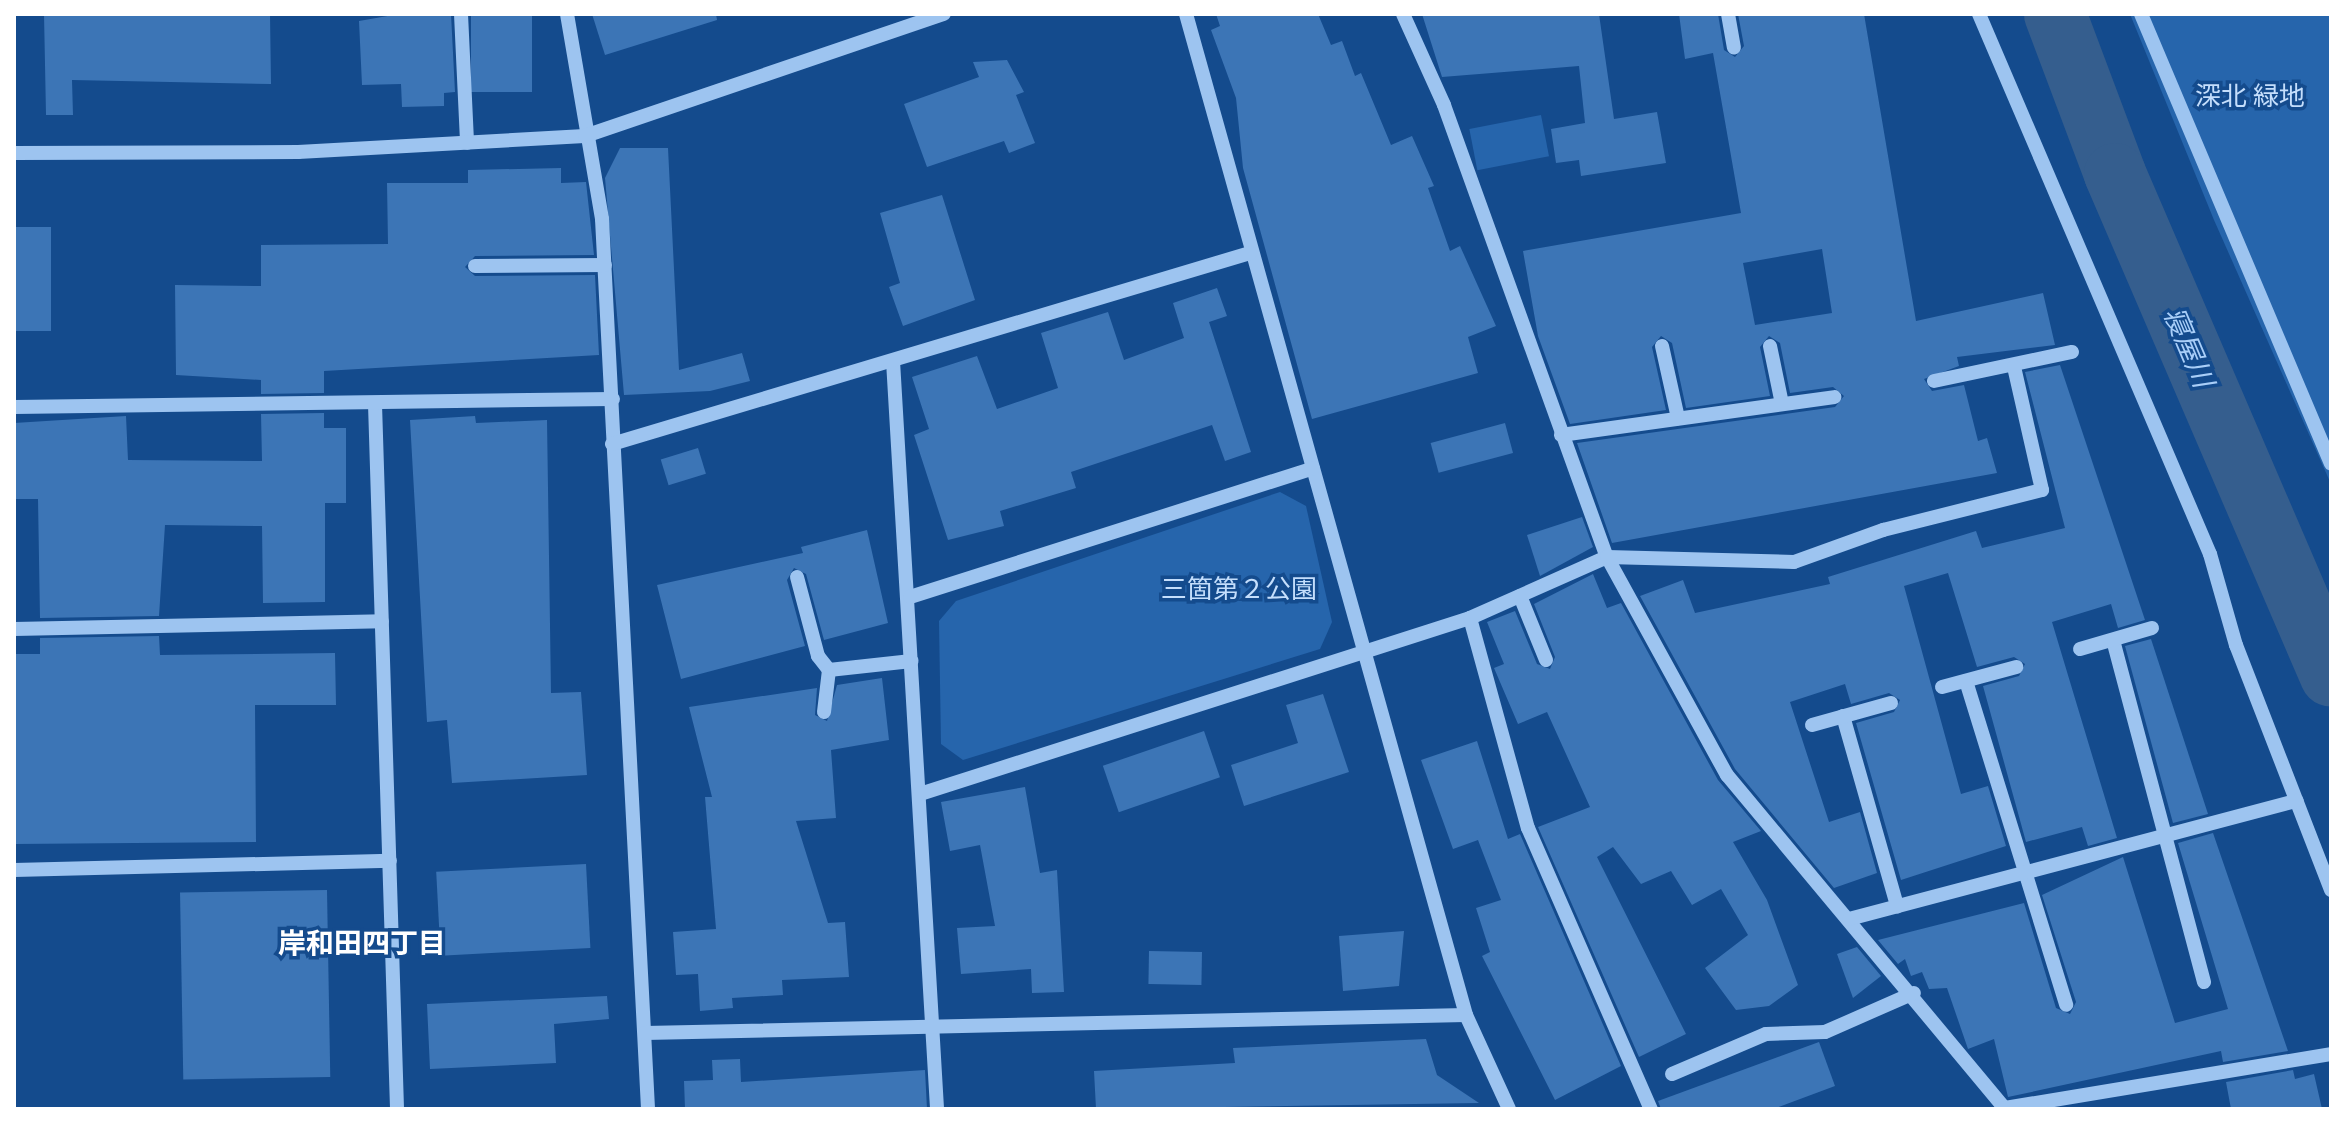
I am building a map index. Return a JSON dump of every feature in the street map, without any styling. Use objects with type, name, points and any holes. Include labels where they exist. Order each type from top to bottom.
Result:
[{"type":"street","points":[[461,14],[467,143]]},
{"type":"street","points":[[567,14],[605,265],[648,1109]]},
{"type":"street","points":[[14,153],[467,143],[585,136],[944,14]]},
{"type":"street","points":[[1186,14],[1250,253],[1466,1015],[1509,1109]]},
{"type":"street","points":[[1403,14],[1444,105],[1607,557],[1727,775],[1914,993],[2005,1108],[2331,1054]]},
{"type":"street","points":[[1728,14],[1734,47]]},
{"type":"street","points":[[1979,14],[2210,554],[2236,645],[2331,890]]},
{"type":"street","points":[[2141,14],[2331,463]]},
{"type":"street","points":[[612,444],[1250,253]]},
{"type":"street","points":[[475,266],[605,265]]},
{"type":"street","points":[[1662,346],[1678,418]]},
{"type":"street","points":[[1770,346],[1782,404]]},
{"type":"street","points":[[1934,381],[2014,367],[2072,352]]},
{"type":"street","points":[[893,361],[910,597],[937,1109]]},
{"type":"street","points":[[920,794],[1470,618],[1607,557],[1794,562],[1883,530],[2042,490],[2014,367]]},
{"type":"street","points":[[1561,435],[1834,397]]},
{"type":"street","points":[[14,407],[613,399]]},
{"type":"street","points":[[375,404],[397,1109]]},
{"type":"street","points":[[910,597],[1313,468]]},
{"type":"street","points":[[797,577],[818,656],[829,670],[824,712]]},
{"type":"street","points":[[1520,596],[1546,660]]},
{"type":"street","points":[[1470,618],[1528,828],[1651,1109]]},
{"type":"street","points":[[14,629],[382,621]]},
{"type":"street","points":[[2080,649],[2152,628]]},
{"type":"street","points":[[2113,640],[2168,835],[2204,982]]},
{"type":"street","points":[[829,670],[912,661]]},
{"type":"street","points":[[1942,687],[2016,667]]},
{"type":"street","points":[[1966,681],[2022,874],[2066,1005]]},
{"type":"street","points":[[1812,725],[1891,703]]},
{"type":"street","points":[[1843,716],[1897,906]]},
{"type":"street","points":[[1849,919],[2297,801]]},
{"type":"street","points":[[14,870],[390,861]]},
{"type":"street","points":[[1672,1074],[1766,1034],[1825,1032],[1914,993]]},
{"type":"street","points":[[645,1033],[933,1032],[1466,1015]]},
{"type":"green space","name":"深北 緑地","points":[[2130,14],[2331,14],[2331,484],[2214,220]]},
{"type":"green space","points":[[1541,115],[1549,156],[1477,170],[1469,129]]},
{"type":"green space","name":"三箇第２公園","points":[[1280,492],[1306,506],[1332,622],[1320,649],[963,760],[941,744],[939,621],[956,601]]},
{"type":"building","points":[[44,14],[270,14],[271,84],[72,80],[73,115],[46,115]]},
{"type":"building","points":[[399,14],[451,14],[455,92],[444,93],[444,106],[402,107],[401,84],[362,85],[359,21]]},
{"type":"building","points":[[471,14],[532,14],[532,92],[471,92]]},
{"type":"building","points":[[592,14],[716,14],[717,20],[605,55]]},
{"type":"building","points":[[1216,14],[1318,14],[1331,45],[1342,41],[1355,76],[1361,73],[1391,145],[1412,136],[1434,186],[1428,188],[1450,251],[1460,246],[1496,326],[1468,337],[1478,373],[1312,419],[1243,168],[1236,98],[1211,30],[1220,26]]},
{"type":"building","points":[[1422,14],[1599,14],[1614,119],[1657,112],[1666,163],[1581,176],[1579,160],[1556,163],[1551,129],[1585,123],[1579,66],[1442,77]]},
{"type":"building","points":[[1679,14],[1718,14],[1724,50],[1735,57],[1744,46],[1738,14],[1864,14],[1916,321],[2043,293],[2055,345],[1957,357],[1959,366],[1924,379],[1932,391],[1964,385],[1978,441],[1987,438],[1997,473],[1612,543],[1577,443],[1835,407],[1844,396],[1833,387],[1790,393],[1780,343],[1769,336],[1760,347],[1770,396],[1686,408],[1672,343],[1661,336],[1652,347],[1666,410],[1570,424],[1538,336],[1523,251],[1741,213],[1713,53],[1685,59]],"holes":[[[1822,249],[1832,313],[1755,325],[1743,263]]]},
{"type":"building","points":[[1007,60],[1024,92],[1016,95],[1035,143],[1009,153],[1004,141],[927,167],[904,104],[979,77],[973,62]]},
{"type":"building","points":[[620,148],[668,148],[679,370],[742,353],[750,381],[710,391],[624,395],[605,178]]},
{"type":"building","points":[[561,168],[561,183],[586,182],[594,255],[475,256],[465,267],[475,276],[595,275],[599,355],[324,371],[324,393],[261,394],[261,380],[176,375],[175,285],[261,286],[261,245],[388,244],[387,183],[468,183],[468,170]]},
{"type":"building","points":[[942,195],[975,300],[903,326],[889,287],[900,283],[880,213]]},
{"type":"building","points":[[16,227],[51,227],[51,331],[16,331]]},
{"type":"building","points":[[1217,288],[1227,316],[1209,322],[1251,452],[1225,461],[1212,425],[1071,472],[1076,488],[1000,511],[1004,526],[948,540],[914,435],[929,429],[912,377],[977,356],[997,409],[1058,388],[1041,333],[1108,312],[1124,360],[1184,338],[1173,303]]},
{"type":"building","points":[[2060,365],[2145,620],[2118,628],[2111,604],[2052,622],[2117,838],[2088,846],[2082,827],[2026,842],[1983,686],[2019,676],[2025,664],[2014,657],[1977,667],[1948,573],[1904,586],[1961,794],[1988,786],[2006,846],[1901,880],[1856,723],[1894,712],[1900,700],[1889,693],[1851,704],[1845,684],[1790,702],[1829,822],[1860,812],[1877,873],[1834,888],[1735,769],[1640,596],[1683,580],[1695,613],[1830,584],[1828,577],[1976,531],[1982,548],[2065,528],[2025,372]]},
{"type":"building","points":[[324,413],[324,428],[346,428],[346,503],[325,503],[325,602],[263,603],[262,526],[165,525],[159,616],[40,618],[38,499],[14,499],[14,423],[126,416],[128,460],[262,461],[261,414]]},
{"type":"building","points":[[475,416],[476,423],[547,420],[551,693],[581,692],[587,775],[452,783],[447,720],[427,722],[410,420]]},
{"type":"building","points":[[1505,423],[1513,453],[1439,473],[1431,443]]},
{"type":"building","points":[[698,448],[706,474],[669,485],[661,459]]},
{"type":"building","points":[[1582,517],[1593,547],[1540,576],[1527,535]]},
{"type":"building","points":[[867,530],[888,623],[824,640],[806,574],[794,568],[787,580],[805,646],[681,679],[657,585],[803,553],[801,547]]},
{"type":"building","points":[[1593,574],[1607,608],[1621,603],[1718,780],[1761,831],[1733,842],[1767,900],[1798,985],[1769,1006],[1736,1010],[1705,968],[1748,935],[1721,889],[1692,905],[1671,871],[1641,884],[1613,847],[1597,857],[1686,1034],[1639,1057],[1538,827],[1590,807],[1547,712],[1518,724],[1494,668],[1504,664],[1487,622],[1515,611],[1537,664],[1550,669],[1555,657],[1534,604]]},
{"type":"building","points":[[159,636],[160,655],[335,653],[336,705],[255,705],[256,842],[14,844],[14,654],[40,654],[40,638]]},
{"type":"building","points":[[2151,639],[2208,814],[2173,823],[2125,646]]},
{"type":"building","points":[[882,678],[889,740],[831,750],[836,818],[796,821],[828,923],[845,922],[849,977],[782,980],[783,995],[732,998],[733,1008],[700,1011],[698,974],[676,975],[673,932],[716,929],[705,797],[712,797],[689,707],[817,688],[815,715],[827,721],[837,685]]},
{"type":"building","points":[[1323,694],[1349,772],[1244,806],[1231,765],[1298,743],[1286,705]]},
{"type":"building","points":[[1204,731],[1220,777],[1119,812],[1103,766]]},
{"type":"building","points":[[1477,741],[1508,839],[1520,834],[1621,1066],[1555,1100],[1482,956],[1490,952],[1476,908],[1501,900],[1478,840],[1453,849],[1421,760]]},
{"type":"building","points":[[1025,787],[1040,873],[1057,870],[1064,992],[1032,993],[1031,969],[961,974],[957,928],[995,926],[980,845],[950,851],[941,802]]},
{"type":"building","points":[[2213,833],[2288,1051],[2223,1062],[2221,1051],[2008,1097],[1994,1039],[1968,1049],[1947,988],[1929,989],[1922,972],[1911,976],[1905,959],[1898,964],[1878,940],[2024,903],[2056,1008],[2070,1014],[2076,1002],[2042,895],[2123,857],[2175,1023],[2228,1009],[2178,843]]},
{"type":"building","points":[[586,864],[590,948],[441,956],[436,872]]},
{"type":"building","points":[[327,890],[330,1077],[183,1080],[180,893]]},
{"type":"building","points":[[1404,931],[1399,986],[1343,991],[1339,936]]},
{"type":"building","points":[[1857,947],[1881,976],[1853,998],[1837,954]]},
{"type":"building","points":[[1149,951],[1202,952],[1201,985],[1148,984]]},
{"type":"building","points":[[607,996],[609,1019],[554,1024],[556,1063],[430,1069],[427,1004]]},
{"type":"building","points":[[1426,1039],[1437,1075],[1479,1103],[1096,1109],[1094,1071],[1235,1063],[1233,1048]]},
{"type":"building","points":[[1819,1042],[1835,1086],[1773,1109],[1661,1109],[1658,1101]]},
{"type":"building","points":[[740,1059],[741,1082],[925,1070],[927,1109],[685,1109],[684,1081],[713,1080],[712,1060]]},
{"type":"building","points":[[2293,1070],[2295,1079],[2314,1074],[2322,1109],[2231,1109],[2226,1082]]},
{"type":"waterway","name":"寝屋川","points":[[2055,14],[2115,174],[2331,676]]},
{"type":"district","name":"岸和田四丁目","points":[[362,943]]}]
